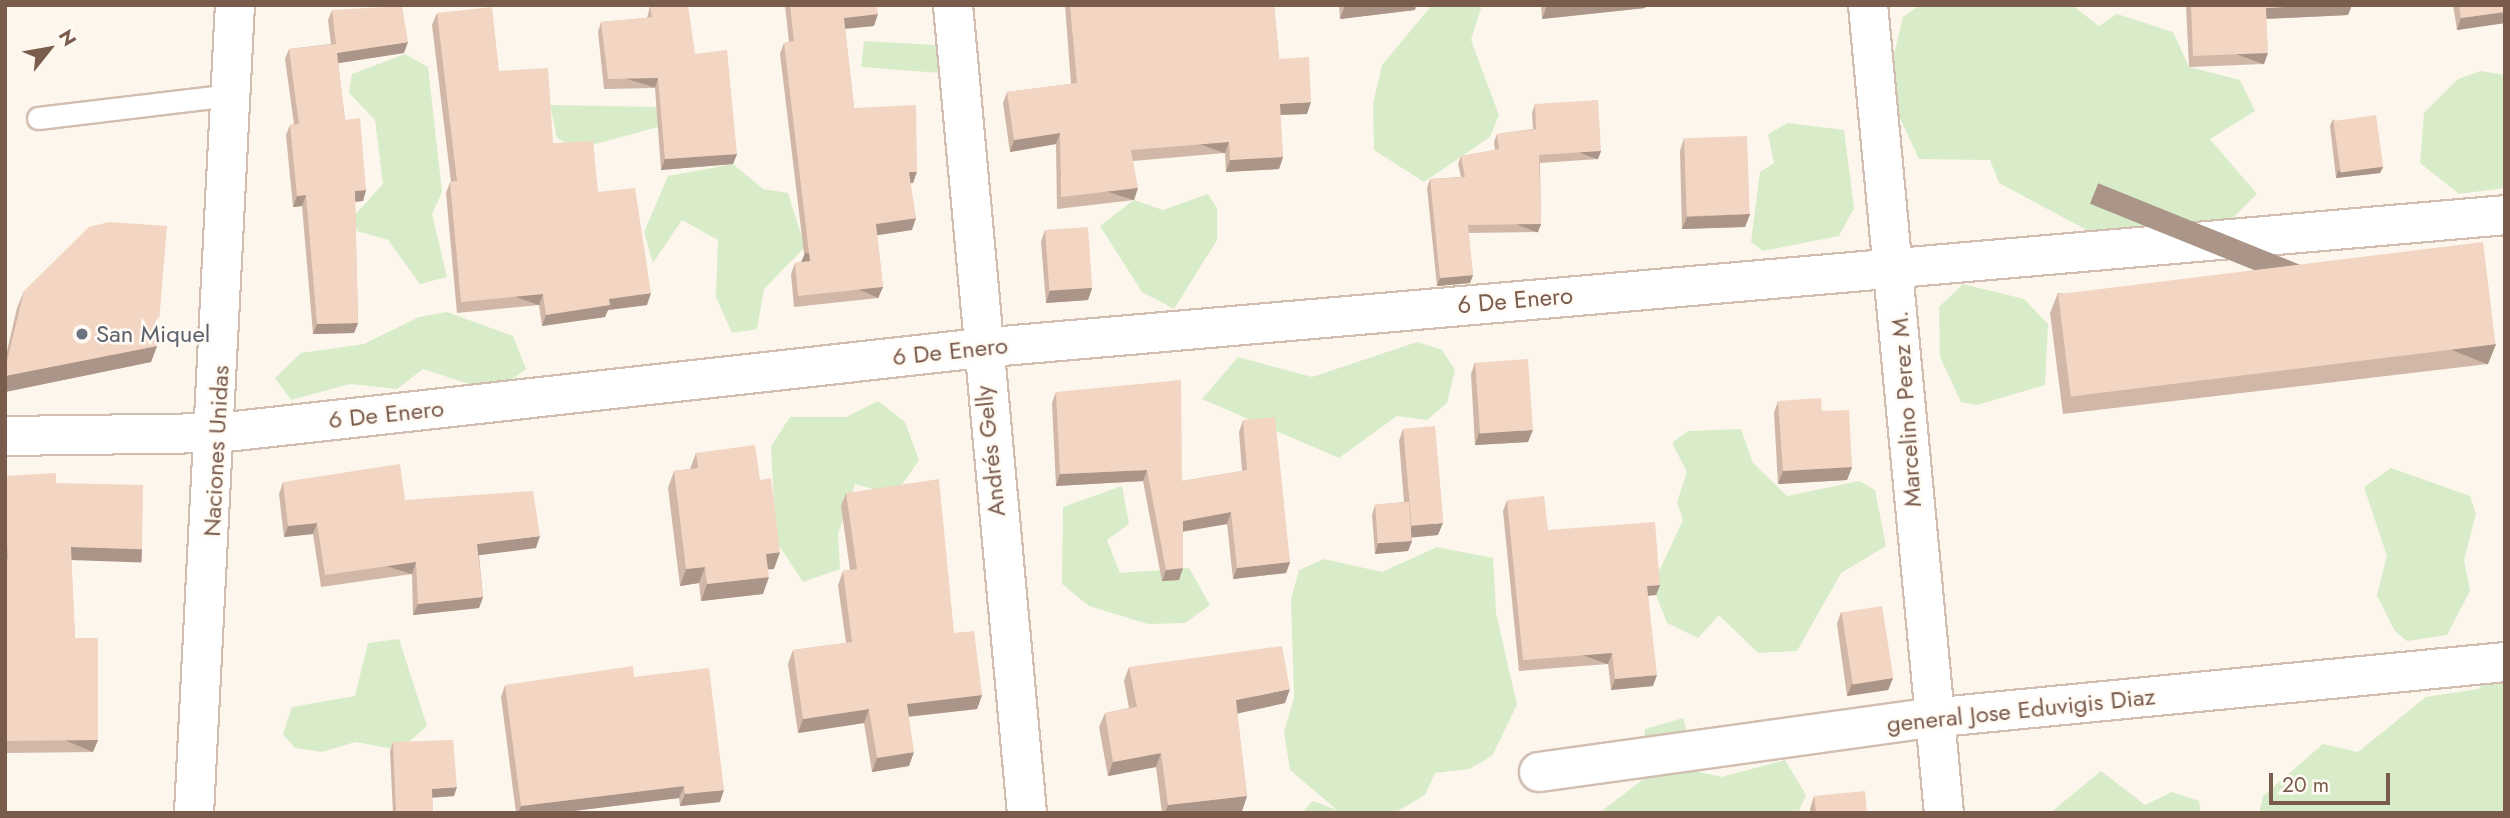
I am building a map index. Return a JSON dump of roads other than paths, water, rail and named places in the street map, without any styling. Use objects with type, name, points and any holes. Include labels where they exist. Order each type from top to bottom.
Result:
[{"type":"street","name":"Naciones Unidas","points":[[194,813],[218,433],[235,5]]},
{"type":"street","name":"Andrés Gelly","points":[[953,5],[980,348],[1027,813]]},
{"type":"street","name":"Marcelino Perez M.","points":[[1868,5],[1895,266],[1930,718],[1944,813]]},
{"type":"street","name":"6 De Enero","points":[[5,436],[218,433],[980,348],[1895,266],[2505,215]]},
{"type":"street","name":"general Jose Eduvigis Diaz","points":[[1539,772],[1930,718],[2505,662]]},
{"type":"lane","points":[[38,118],[232,95]]},
{"type":"place","name":"San Miquel","points":[[82,334]]}]
